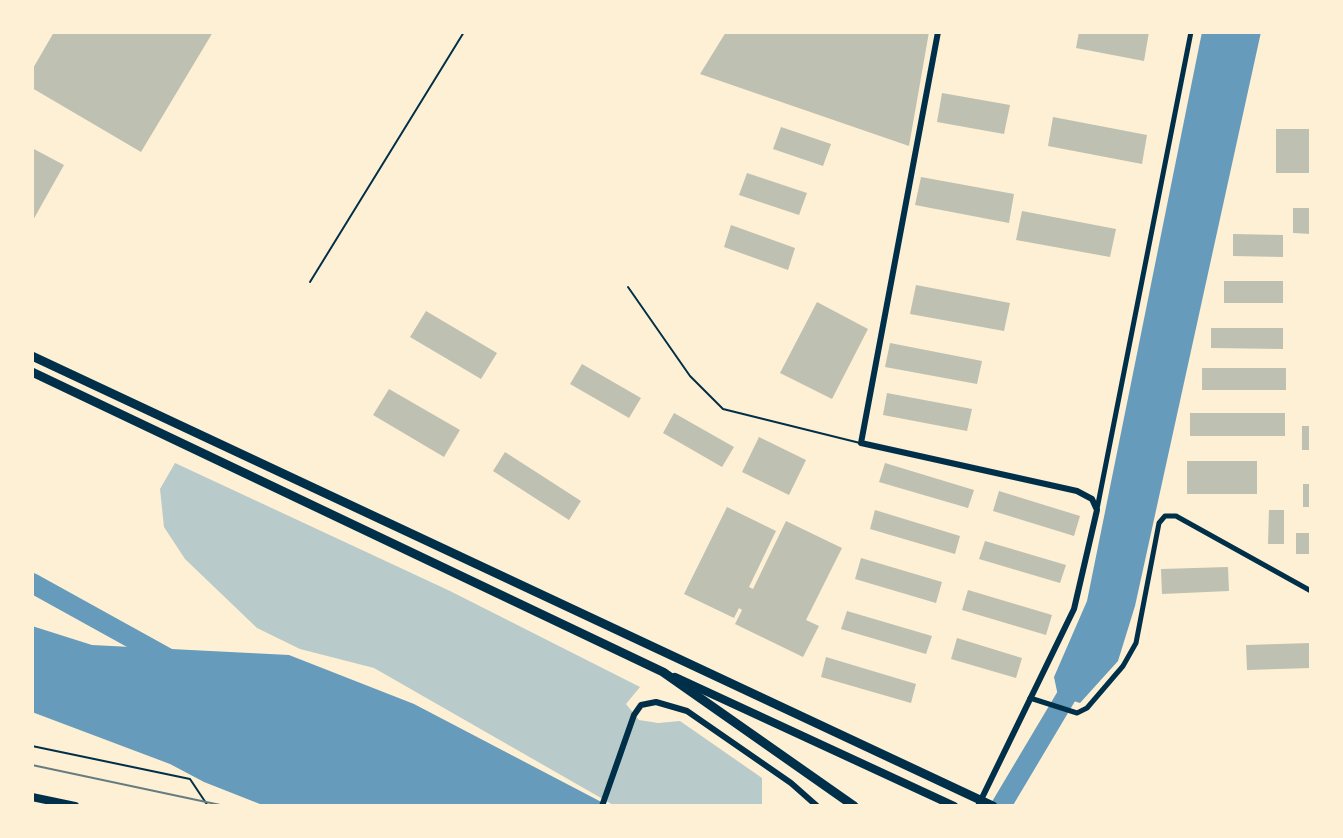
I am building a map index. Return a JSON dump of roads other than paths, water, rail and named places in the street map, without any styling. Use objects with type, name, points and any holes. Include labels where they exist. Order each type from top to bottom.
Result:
[{"type":"highway","points":[[32,356],[993,806]]},
{"type":"highway","points":[[32,372],[663,672],[854,806]]},
{"type":"main road","points":[[663,672],[954,806]]},
{"type":"main road","points":[[32,797],[75,806]]},
{"type":"street","points":[[938,32],[861,443],[1077,491],[1092,499],[1097,510]]},
{"type":"street","points":[[978,806],[1074,609],[1097,510],[1191,32]]},
{"type":"street","points":[[1030,698],[1077,713],[1087,708],[1123,666],[1136,643],[1159,523],[1165,516],[1176,516],[1311,591]]},
{"type":"street","points":[[602,806],[634,715],[641,705],[656,702],[687,711],[791,783],[817,806]]},
{"type":"lane","points":[[310,282],[464,32]]},
{"type":"lane","points":[[628,287],[690,376],[723,409],[861,443]]},
{"type":"water","points":[[1202,32],[1261,32],[1135,606],[1118,661],[1080,703],[1058,696],[1054,677],[1087,601]]},
{"type":"water","points":[[32,626],[92,645],[289,655],[414,704],[609,806],[265,806],[204,782],[170,764],[32,712]]},
{"type":"waterway","points":[[32,583],[173,661]]},
{"type":"waterway","points":[[1001,806],[1079,675]]},
{"type":"tram line","points":[[32,765],[225,806]]}]
